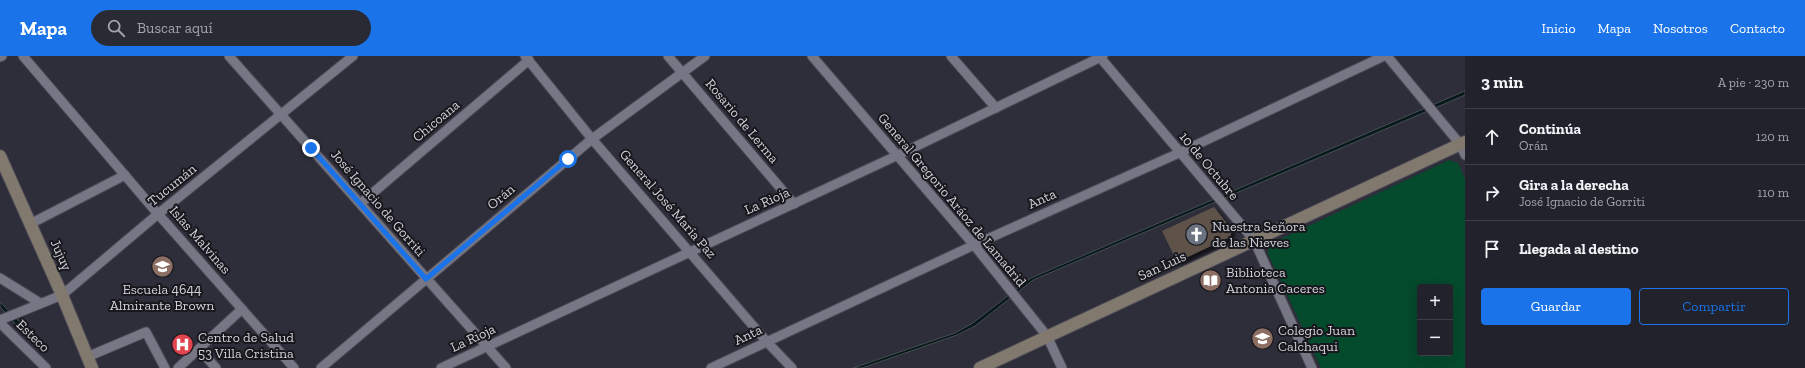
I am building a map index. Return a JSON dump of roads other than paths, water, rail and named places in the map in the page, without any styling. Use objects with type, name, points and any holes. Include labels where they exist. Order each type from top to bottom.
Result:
[{"type":"street","name":"Islas Malvinas","points":[[23,56],[158,214],[294,368]]},
{"type":"street","name":"José Ignacio de Gorriti","points":[[230,56],[506,368]]},
{"type":"street","name":"Tucumán","points":[[1,321],[40,303],[62,295],[158,214],[353,56]]},
{"type":"street","name":"Rosario de Lerma","points":[[668,56],[794,204]]},
{"type":"street","name":"Orán","points":[[322,368],[592,138],[705,56]]},
{"type":"street","name":"General Gregorio Aráoz de Lamadrid","points":[[812,56],[896,156],[974,245],[1047,336],[1062,368]]},
{"type":"street","points":[[951,56],[996,108]]},
{"type":"street","name":"La Rioja","points":[[441,368],[896,156],[1101,56]]},
{"type":"street","name":"10 de Octubre","points":[[1101,56],[1179,153],[1254,240],[1312,368]]},
{"type":"street","points":[[1386,56],[1463,147]]},
{"type":"street","name":"Anta","points":[[711,368],[974,245],[1179,153],[1386,56]]},
{"type":"street","name":"General José María Paz","points":[[527,58],[592,138],[767,342],[792,368]]},
{"type":"street","name":"Chicoana","points":[[361,203],[527,58]]},
{"type":"street","name":"San Luis","points":[[980,368],[1254,240],[1463,147]]},
{"type":"street","name":"Jujuy","points":[[0,156],[62,295],[89,363]]},
{"type":"street","points":[[30,224],[125,175]]},
{"type":"street","name":"Esteco","points":[[0,278],[40,303]]},
{"type":"street","points":[[178,368],[242,309]]},
{"type":"street","name":"Esteco","points":[[1,321],[46,368]]},
{"type":"street","points":[[89,363],[146,332],[165,368]]},
{"type":"street","points":[[199,348],[216,368]]},
{"type":"place","name":"Nuestra Señora de las Nieves","points":[[1197,234]]},
{"type":"place","name":"Escuela 4644 Almirante Brown","points":[[162,267]]},
{"type":"place","name":"Biblioteca Antonia Caceres","points":[[1210,280]]},
{"type":"place","name":"Colegio Juan Calchaqui","points":[[1262,338]]},
{"type":"place","name":"Centro de Salud 53 Villa Cristina","points":[[183,345]]}]
